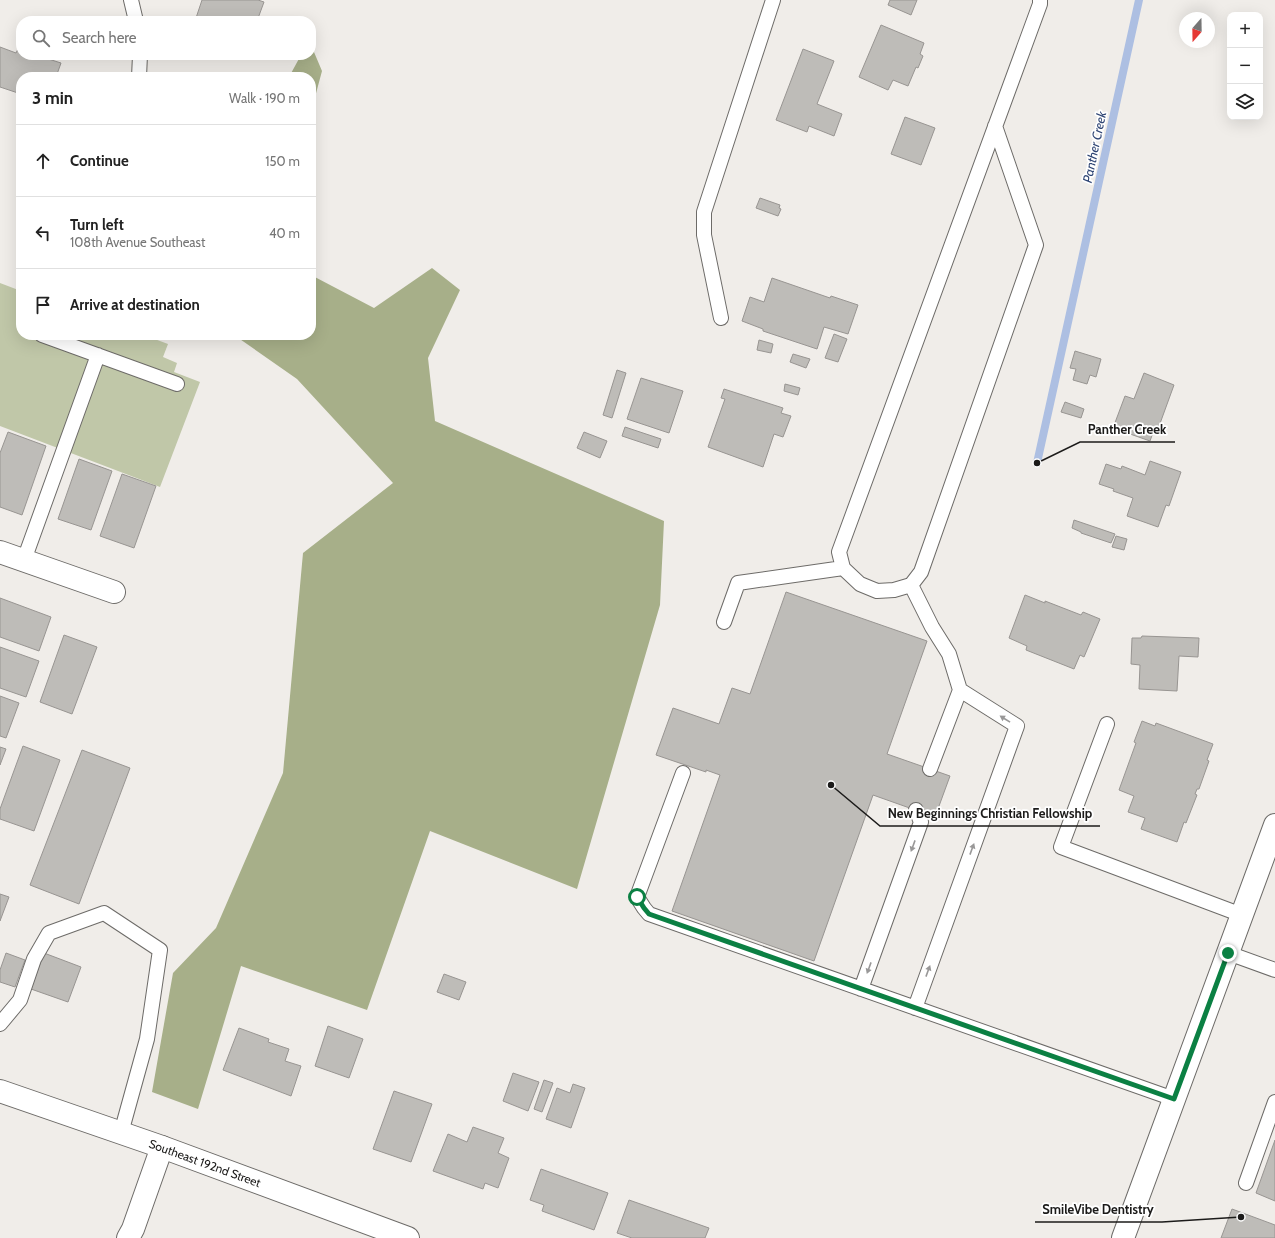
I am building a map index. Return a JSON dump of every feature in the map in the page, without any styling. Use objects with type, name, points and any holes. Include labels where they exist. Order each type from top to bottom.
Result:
[{"type":"street","points":[[0,552],[114,592]]},
{"type":"street","points":[[1123,1238],[1275,825]]},
{"type":"street","name":"Southeast 192nd Street","points":[[0,1091],[162,1147],[408,1238]]},
{"type":"street","points":[[128,1238],[133,1229],[162,1147]]},
{"type":"lane","points":[[131,0],[135,16]]},
{"type":"lane","points":[[721,318],[704,235],[704,212],[773,0]]},
{"type":"lane","points":[[996,126],[1036,246],[921,572],[911,585],[894,590],[878,591],[860,584],[844,568],[839,552],[996,126],[1040,4],[1040,0]]},
{"type":"lane","points":[[139,72],[140,60]]},
{"type":"lane","points":[[56,340],[178,384]]},
{"type":"lane","points":[[24,560],[98,355]]},
{"type":"lane","points":[[724,622],[738,583],[844,568]]},
{"type":"lane","points":[[911,585],[932,627],[949,654],[960,690],[930,769]]},
{"type":"lane","points":[[915,1008],[1017,726],[960,690]]},
{"type":"lane","points":[[1107,724],[1061,847],[1242,915]]},
{"type":"lane","points":[[683,773],[637,897],[649,914],[1174,1099]]},
{"type":"lane","points":[[861,989],[921,822],[916,810]]},
{"type":"lane","points":[[0,1024],[20,1000],[34,959],[49,934],[104,913],[160,950],[147,1039],[121,1133]]},
{"type":"lane","points":[[1228,953],[1275,970]]},
{"type":"lane","points":[[1246,1183],[1275,1102]]},
{"type":"green space","points":[[316,57],[322,71],[316,93],[316,72],[292,72],[298,60],[316,60]]},
{"type":"green space","points":[[432,268],[460,290],[428,358],[435,421],[664,521],[660,605],[577,889],[430,831],[367,1010],[241,966],[198,1109],[152,1092],[173,973],[216,928],[283,773],[303,553],[393,483],[297,379],[241,340],[316,340],[316,278],[374,308]]},
{"type":"green space","points":[[0,283],[16,289],[16,340],[157,340],[168,344],[163,357],[177,363],[174,372],[200,382],[160,487],[0,426]]},
{"type":"building","points":[[202,0],[258,0],[264,2],[259,16],[197,16]]},
{"type":"building","points":[[890,0],[917,0],[911,15],[888,5]]},
{"type":"building","points":[[881,25],[924,43],[920,54],[923,56],[918,68],[916,67],[908,86],[893,80],[888,90],[859,77]]},
{"type":"building","points":[[0,47],[16,53],[16,60],[52,60],[61,63],[58,72],[16,72],[16,92],[0,87]]},
{"type":"building","points":[[803,49],[834,61],[817,104],[842,114],[834,136],[809,126],[807,132],[776,120]]},
{"type":"building","points":[[905,117],[935,128],[921,165],[891,154]]},
{"type":"building","points":[[760,198],[780,205],[779,208],[781,209],[778,216],[756,208]]},
{"type":"building","points":[[772,278],[830,298],[831,296],[858,305],[848,334],[824,327],[817,349],[763,331],[763,329],[742,321],[750,297],[764,302]]},
{"type":"building","points":[[834,334],[847,339],[838,362],[825,358]]},
{"type":"building","points":[[759,340],[773,344],[771,353],[757,350]]},
{"type":"building","points":[[1075,351],[1101,359],[1096,377],[1090,375],[1087,384],[1073,380],[1076,369],[1070,368]]},
{"type":"building","points":[[793,354],[810,359],[806,368],[790,362]]},
{"type":"building","points":[[617,370],[626,373],[612,418],[603,415]]},
{"type":"building","points":[[1144,373],[1174,385],[1158,429],[1155,427],[1150,441],[1113,428],[1125,396],[1134,399]]},
{"type":"building","points":[[641,378],[683,391],[669,433],[627,419]]},
{"type":"building","points":[[785,384],[800,388],[798,395],[784,391]]},
{"type":"building","points":[[724,389],[783,408],[781,413],[791,416],[783,437],[774,434],[763,467],[708,447],[725,399],[721,398]]},
{"type":"building","points":[[1065,402],[1084,409],[1081,418],[1061,412]]},
{"type":"building","points":[[625,427],[661,439],[658,448],[622,436]]},
{"type":"building","points":[[8,432],[46,446],[22,515],[0,507],[0,453]]},
{"type":"building","points":[[584,432],[607,441],[600,458],[577,448]]},
{"type":"building","points":[[79,459],[112,471],[91,530],[58,519]]},
{"type":"building","points":[[1150,461],[1181,472],[1169,506],[1166,505],[1158,527],[1127,516],[1133,498],[1099,484],[1106,464],[1121,469],[1122,466],[1145,475]]},
{"type":"building","points":[[122,474],[156,486],[134,548],[100,536]]},
{"type":"building","points":[[1074,520],[1115,534],[1111,543],[1081,533],[1072,528]]},
{"type":"building","points":[[1116,536],[1127,539],[1124,550],[1112,547]]},
{"type":"building","points":[[786,592],[927,641],[887,754],[950,776],[935,817],[873,795],[814,961],[672,911],[720,775],[706,770],[706,772],[656,755],[673,708],[719,724],[732,688],[750,694]]},
{"type":"building","points":[[1025,595],[1081,615],[1083,612],[1100,619],[1084,657],[1080,655],[1074,669],[1026,650],[1027,646],[1009,638]]},
{"type":"building","points":[[0,598],[51,617],[39,651],[0,637]]},
{"type":"building","points":[[64,635],[97,647],[72,714],[40,702]]},
{"type":"building","points":[[1142,636],[1199,638],[1198,657],[1179,656],[1177,691],[1139,689],[1140,665],[1131,664],[1132,638],[1141,638]]},
{"type":"building","points":[[0,647],[39,661],[26,697],[0,688]]},
{"type":"building","points":[[0,696],[19,703],[6,738],[0,736]]},
{"type":"building","points":[[1142,721],[1155,726],[1156,723],[1213,744],[1207,760],[1209,761],[1199,789],[1197,789],[1195,794],[1197,795],[1186,823],[1184,822],[1177,842],[1141,829],[1145,818],[1128,812],[1134,796],[1119,790],[1136,743],[1134,742]]},
{"type":"building","points":[[23,746],[60,760],[34,831],[0,819],[0,809]]},
{"type":"building","points":[[0,747],[6,749],[0,765]]},
{"type":"building","points":[[82,750],[130,768],[79,904],[30,885]]},
{"type":"building","points":[[0,894],[9,897],[0,921]]},
{"type":"building","points":[[6,953],[25,960],[15,987],[0,982],[0,970]]},
{"type":"building","points":[[44,953],[81,967],[68,1002],[31,989]]},
{"type":"building","points":[[444,974],[466,982],[459,1000],[437,992]]},
{"type":"building","points":[[328,1026],[363,1039],[349,1078],[315,1066]]},
{"type":"building","points":[[239,1028],[269,1039],[268,1042],[289,1049],[285,1061],[301,1066],[291,1096],[223,1070]]},
{"type":"building","points":[[513,1073],[539,1082],[528,1111],[503,1101]]},
{"type":"building","points":[[544,1080],[553,1083],[542,1112],[534,1109]]},
{"type":"building","points":[[573,1084],[585,1088],[571,1128],[546,1119],[557,1088],[570,1093]]},
{"type":"building","points":[[394,1091],[432,1104],[411,1162],[373,1149]]},
{"type":"building","points":[[473,1127],[504,1138],[498,1153],[509,1158],[498,1188],[485,1183],[483,1189],[433,1171],[448,1134],[467,1142]]},
{"type":"building","points":[[1275,1140],[1275,1201],[1256,1193]]},
{"type":"building","points":[[541,1169],[608,1193],[594,1230],[542,1211],[544,1205],[530,1200]]},
{"type":"building","points":[[629,1200],[709,1228],[705,1238],[632,1238],[617,1233]]},
{"type":"building","points":[[1232,1209],[1275,1225],[1275,1238],[1221,1238]]},
{"type":"waterway","name":"Panther Creek","points":[[1037,463],[1139,0]]},
{"type":"place","name":"Panther Creek","points":[[1037,463]]},
{"type":"place","name":"New Beginnings Christian Fellowship","points":[[831,785]]},
{"type":"place","name":"SmileVibe Dentistry","points":[[1241,1217]]},
{"type":"route","points":[[637,897],[649,914],[1174,1099],[1228,953]]}]
